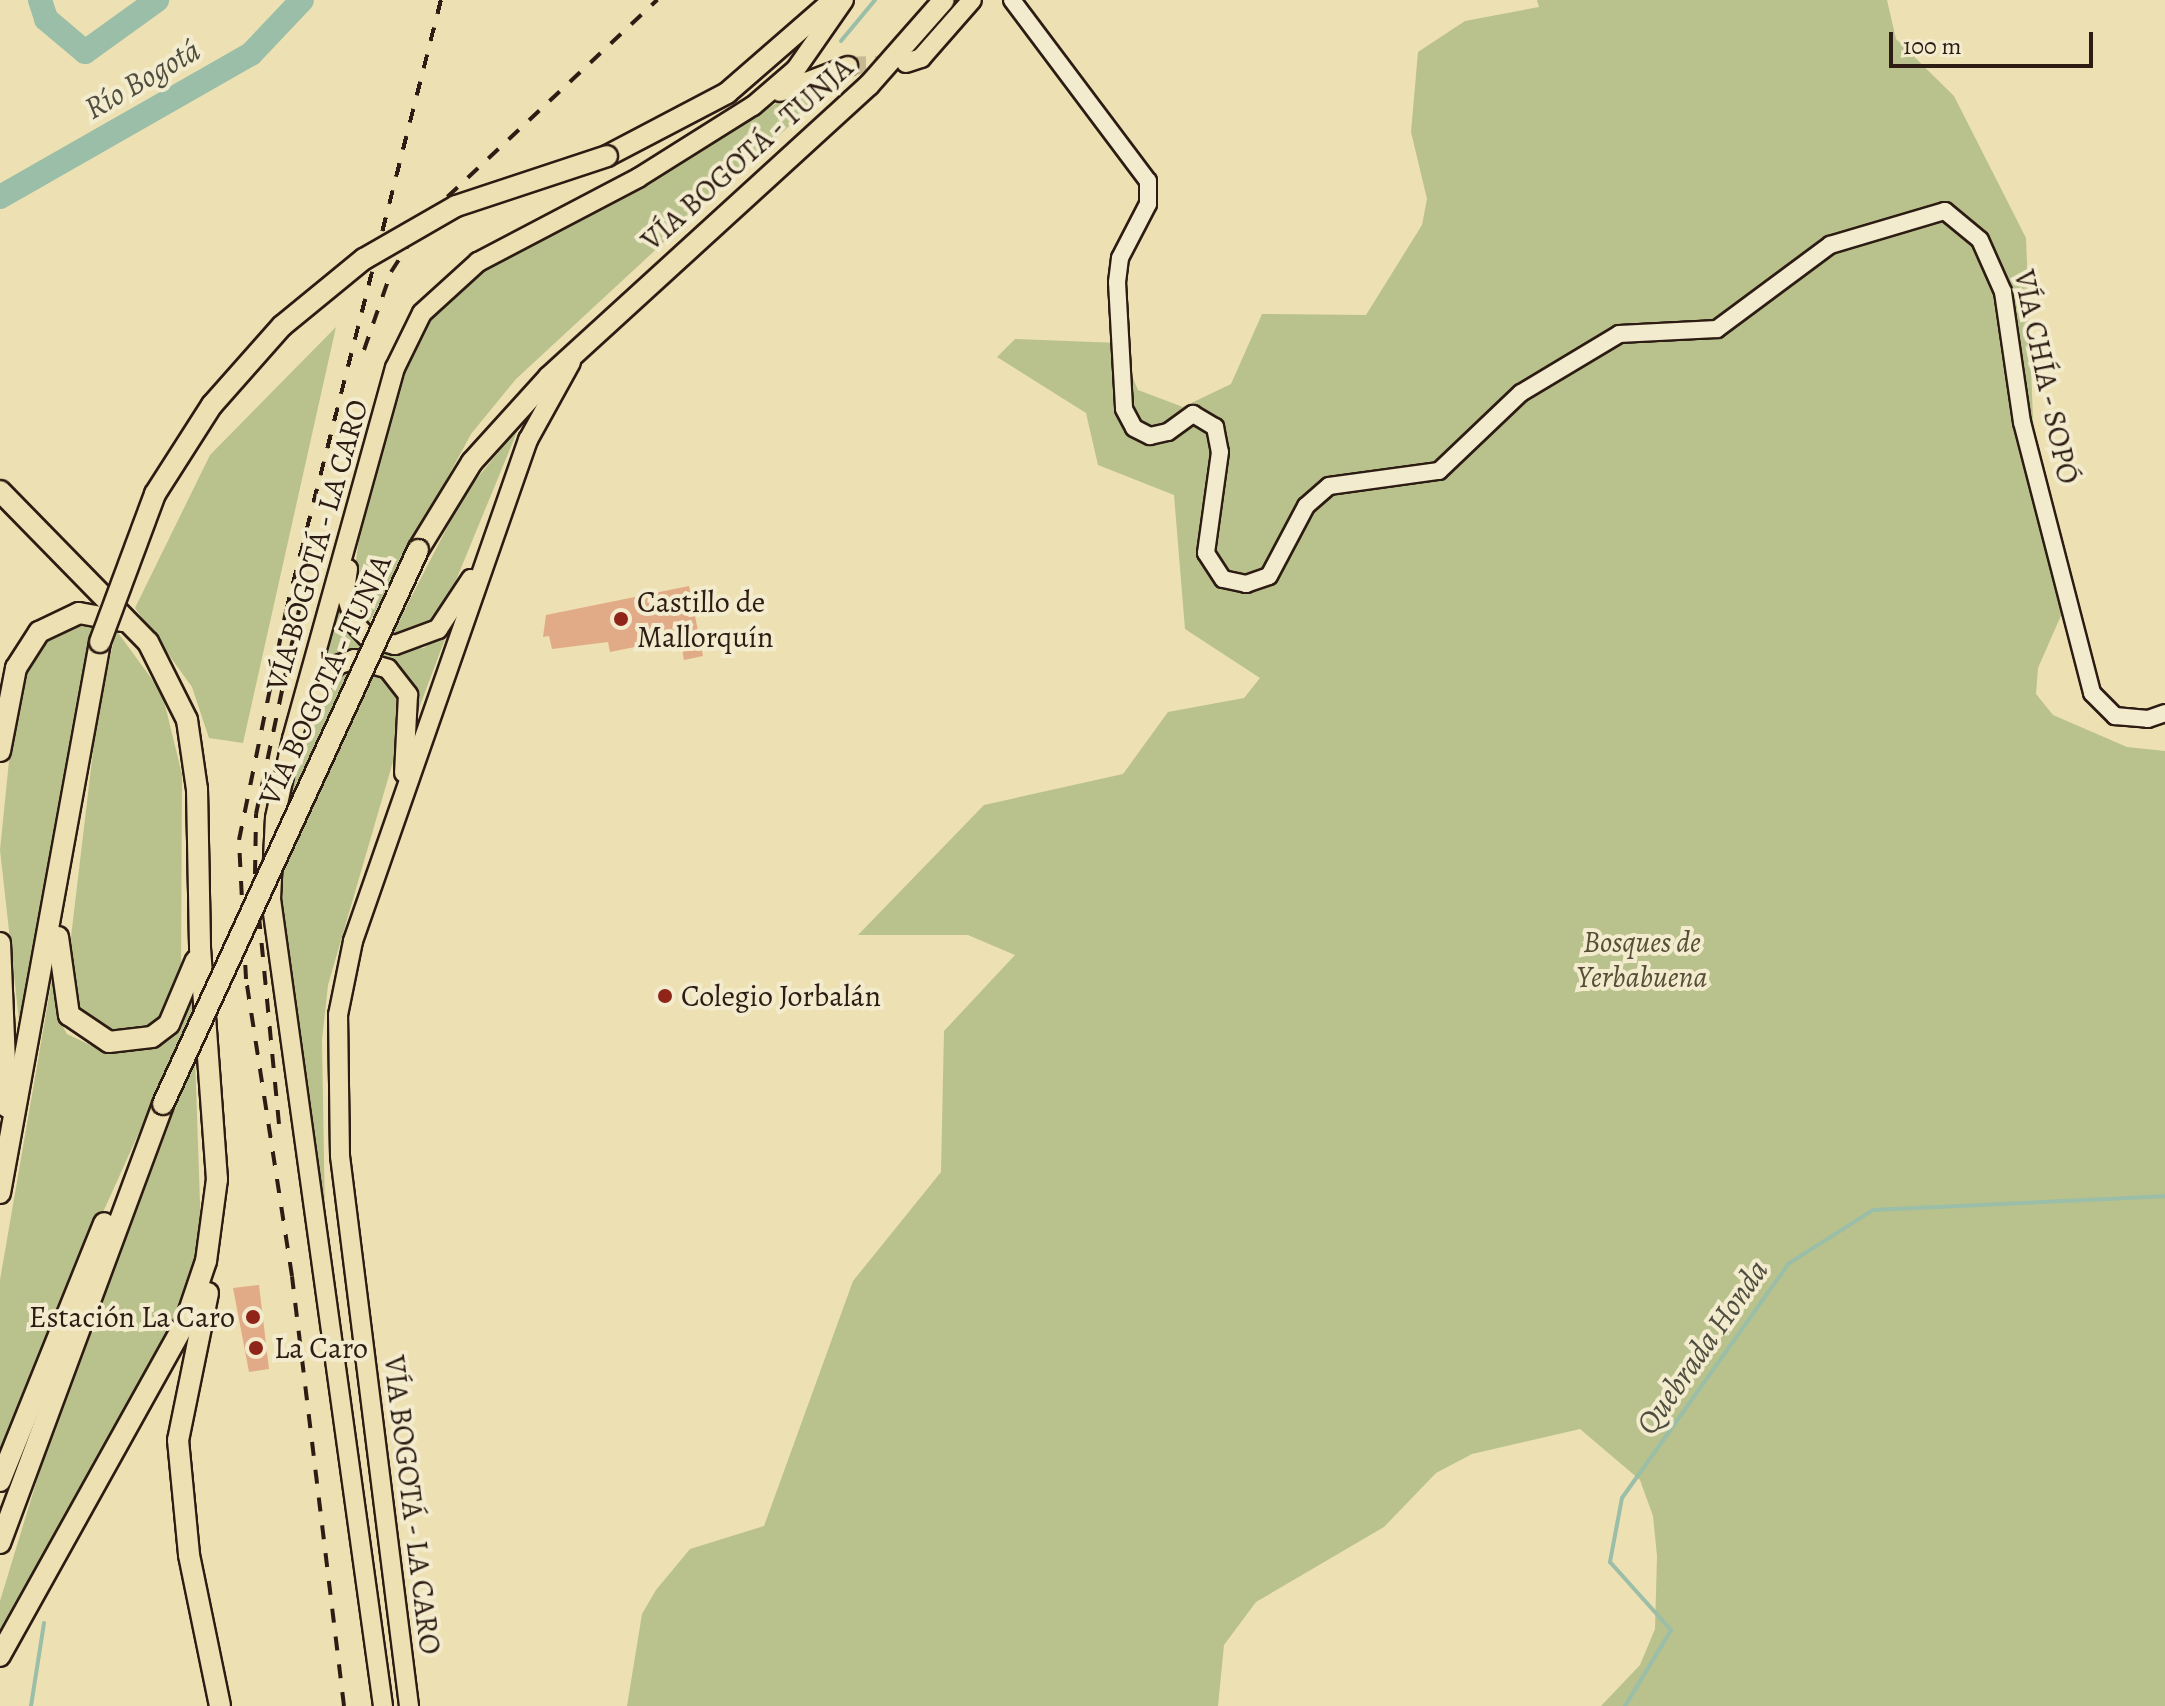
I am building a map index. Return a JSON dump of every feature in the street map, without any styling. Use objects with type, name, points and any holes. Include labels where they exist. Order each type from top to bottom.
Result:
[{"type":"highway","name":"VÍA BOGOTÁ - TUNJA","points":[[0,1193],[58,893],[100,642],[155,494],[212,405],[282,326],[364,259],[456,206],[607,156],[727,93],[834,0]]},
{"type":"highway","name":"VÍA BOGOTÁ - TUNJA","points":[[0,1543],[163,1104],[418,550],[472,462],[579,349],[869,85],[944,0]]},
{"type":"highway","points":[[0,491],[131,624],[177,691],[193,747],[214,1223],[206,1304],[178,1440],[189,1555],[220,1706]]},
{"type":"highway","points":[[0,751],[16,668],[39,632],[79,613],[131,624]]},
{"type":"highway","points":[[58,893],[62,999],[69,1015],[94,1037],[131,1043],[169,1024],[200,948]]},
{"type":"highway","points":[[0,943],[8,1061],[0,1171]]},
{"type":"highway","points":[[0,1481],[76,1286],[163,1104]]},
{"type":"highway","points":[[0,1656],[172,1350],[198,1292],[214,1223]]},
{"type":"main road","name":"VÍA BOGOTÁ - LA CARO","points":[[383,1706],[271,899],[275,818],[292,739],[408,335],[455,279],[738,117],[796,69],[844,0]]},
{"type":"main road","points":[[906,63],[921,58],[972,0]]},
{"type":"main road","points":[[738,117],[808,77],[848,66]]},
{"type":"main road","name":"VÍA BOGOTÁ - LA CARO","points":[[409,1706],[346,1210],[337,1063],[347,967],[528,440],[579,349]]},
{"type":"main road","points":[[374,449],[345,591],[351,617],[367,637],[395,645],[438,629],[492,543]]},
{"type":"main road","points":[[292,739],[312,691],[337,665],[354,659],[388,669],[401,680],[410,712],[402,800]]},
{"type":"street","name":"VÍA CHÍA - SOPÓ","points":[[1012,0],[1148,181],[1148,204],[1120,258],[1117,282],[1122,395],[1134,428],[1150,436],[1193,414],[1215,427],[1220,452],[1205,527],[1206,553],[1223,579],[1246,584],[1269,576],[1316,494],[1347,481],[1410,479],[1439,471],[1521,393],[1619,334],[1717,329],[1830,245],[1945,211],[1980,240],[2003,292],[2022,422],[2092,693],[2115,716],[2148,719],[2165,713]]},
{"type":"green space","name":"Bosques de Yerbabuena","points":[[1537,0],[1887,0],[1896,39],[1954,96],[2026,238],[2036,497],[2070,595],[2038,668],[2036,694],[2053,715],[2127,747],[2165,751],[2165,1706],[1601,1706],[1640,1665],[1655,1629],[1657,1556],[1653,1516],[1640,1480],[1580,1429],[1472,1454],[1436,1473],[1384,1527],[1256,1602],[1224,1645],[1218,1706],[627,1706],[642,1614],[656,1590],[690,1549],[764,1526],[853,1281],[941,1172],[944,1031],[1015,955],[968,935],[858,935],[984,805],[1123,774],[1168,712],[1244,698],[1260,678],[1185,629],[1174,495],[1098,465],[1086,413],[997,357],[1015,339],[1118,343],[1138,390],[1183,407],[1231,384],[1262,314],[1366,315],[1422,225],[1427,199],[1411,132],[1418,52],[1465,21],[1539,7]]},
{"type":"green space","points":[[852,68],[516,379],[471,434],[368,625],[352,593],[360,530],[404,367],[421,328],[439,307],[505,255],[813,83]]},
{"type":"green space","points":[[336,327],[243,743],[209,738],[192,687],[135,608],[210,455]]},
{"type":"green space","points":[[519,427],[445,607],[428,629],[391,636],[465,493]]},
{"type":"green space","points":[[336,603],[348,628],[386,650],[424,648],[450,626],[416,716],[412,681],[383,656],[350,652],[319,669]]},
{"type":"green space","points":[[97,620],[23,1056],[0,850],[10,751],[25,666],[55,628]]},
{"type":"green space","points":[[116,630],[162,693],[182,774],[181,985],[161,1020],[120,1034],[97,1029],[81,1016],[66,979],[97,718]]},
{"type":"green space","points":[[357,666],[379,673],[396,687],[404,705],[401,734],[328,985],[322,1040],[325,1218],[280,890],[280,830],[318,697],[340,670]]},
{"type":"green space","points":[[52,979],[58,1018],[67,1034],[107,1053],[167,1042],[180,1032],[193,998],[201,1232],[191,1277],[164,1342],[0,1629],[0,1601],[54,1424],[168,1127],[146,1117],[67,1292],[0,1461],[0,1280]]},
{"type":"building","name":"Castillo de Mallorquín","points":[[689,586],[703,656],[684,660],[680,638],[610,652],[608,642],[552,649],[549,636],[543,637],[546,615]]},
{"type":"building","name":"La Caro","points":[[259,1285],[269,1369],[249,1372],[233,1288]]},
{"type":"waterway","name":"Río Bogotá","points":[[40,0],[46,19],[85,52],[157,0]]},
{"type":"waterway","name":"Río Bogotá","points":[[0,197],[251,54],[302,0]]},
{"type":"waterway","points":[[841,41],[875,0]]},
{"type":"waterway","name":"Quebrada Honda","points":[[1625,1706],[1671,1630],[1610,1562],[1622,1498],[1788,1264],[1873,1210],[2165,1196]]},
{"type":"waterway","name":"Quebrada Honda","points":[[31,1706],[44,1623]]},
{"type":"tunnel","points":[[848,66],[896,64]]},
{"type":"railway","points":[[344,1706],[292,1276],[246,979],[239,840],[286,611],[441,0]]},
{"type":"railway","points":[[364,350],[391,272],[427,216],[657,0]]},
{"type":"railway","points":[[279,1124],[255,874],[256,814],[304,586]]},
{"type":"place","name":"Castillo de Mallorquín","points":[[621,619]]},
{"type":"place","name":"Colegio Jorbalán","points":[[665,996]]},
{"type":"place","name":"Estación La Caro","points":[[253,1317]]},
{"type":"place","name":"La Caro","points":[[256,1348]]}]
